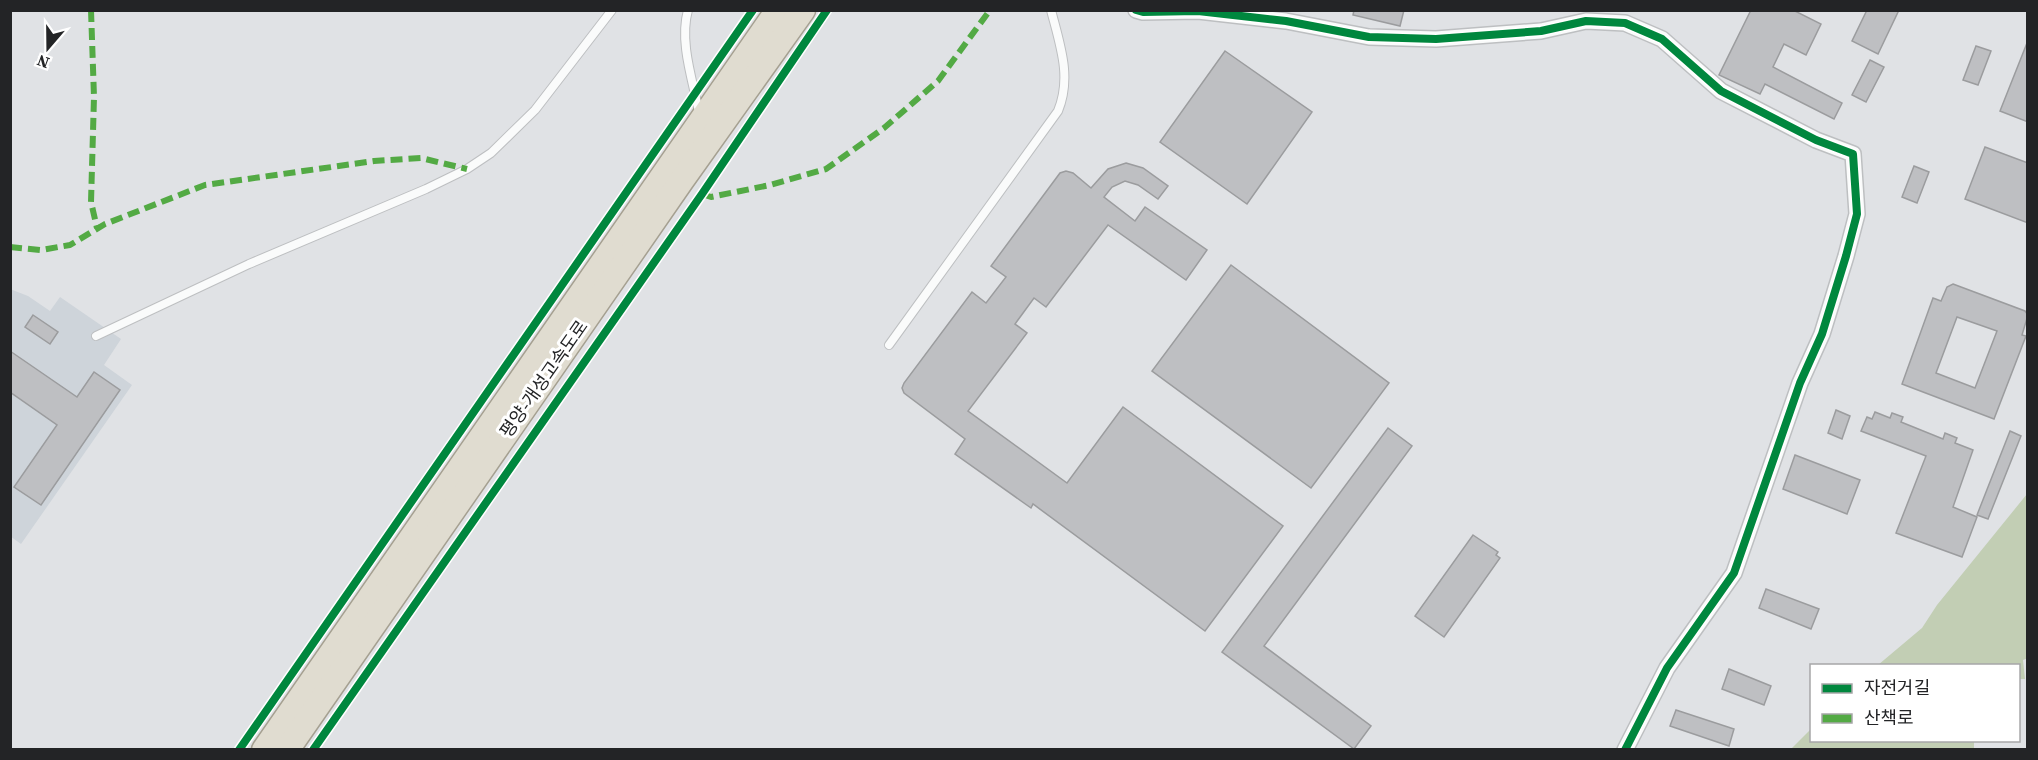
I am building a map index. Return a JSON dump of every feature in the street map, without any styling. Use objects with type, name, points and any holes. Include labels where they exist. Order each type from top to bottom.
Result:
[{"type":"highway","name":"평양-개성고속도로","points":[[264,750],[778,10]]},
{"type":"highway","name":"평양-개성고속도로","points":[[287,750],[675,189],[803,10]]},
{"type":"street","points":[[1136,10],[1143,12],[1198,10],[1286,21],[1370,37],[1436,39],[1541,31],[1586,21],[1625,23],[1662,39],[1721,91],[1816,141],[1853,154],[1857,214],[1846,256],[1822,334],[1800,383],[1734,573],[1667,668],[1625,750]]},
{"type":"lane","points":[[96,336],[249,264],[426,189],[467,169],[491,153],[535,110],[612,10]]},
{"type":"lane","points":[[688,10],[685,21],[688,63],[701,121]]},
{"type":"lane","points":[[889,345],[1058,111],[1064,93],[1065,68],[1051,10]]},
{"type":"shaded area","points":[[10,289],[28,296],[50,311],[60,297],[121,339],[104,365],[132,385],[21,544],[10,536]]},
{"type":"green space","points":[[2027,494],[2028,658],[2023,660],[2025,679],[2020,679],[2020,664],[1879,664],[1922,628],[1937,605]]},
{"type":"green space","points":[[1810,730],[1810,742],[1974,742],[1974,749],[1791,749]]},
{"type":"building","points":[[1354,10],[1404,10],[1400,26],[1353,15]]},
{"type":"building","points":[[1751,10],[1793,10],[1821,24],[1806,55],[1784,44],[1773,67],[1842,103],[1834,119],[1765,84],[1760,94],[1719,75]]},
{"type":"building","points":[[1867,10],[1899,10],[1878,54],[1852,41]]},
{"type":"building","points":[[2028,43],[2028,122],[2000,111]]},
{"type":"building","points":[[1976,46],[1991,51],[1978,85],[1963,80]]},
{"type":"building","points":[[1225,51],[1312,112],[1247,204],[1160,142]]},
{"type":"building","points":[[1870,60],[1884,67],[1866,102],[1852,95]]},
{"type":"building","points":[[1985,147],[2028,163],[2028,223],[1965,199]]},
{"type":"building","points":[[1126,163],[1143,168],[1168,186],[1158,199],[1138,185],[1125,181],[1112,187],[1104,197],[1135,221],[1145,207],[1207,250],[1186,280],[1108,225],[1046,307],[1034,298],[1015,324],[1027,333],[968,411],[1067,483],[1123,407],[1283,526],[1205,631],[1033,504],[1031,508],[955,454],[965,439],[904,393],[902,388],[972,292],[986,303],[1006,277],[991,266],[1060,173],[1066,171],[1073,173],[1091,188],[1108,169]]},
{"type":"building","points":[[1914,166],[1929,172],[1917,203],[1902,197]]},
{"type":"building","points":[[1231,265],[1389,383],[1311,488],[1152,371]]},
{"type":"building","points":[[1953,284],[2025,311],[2028,315],[2022,335],[2026,336],[1994,419],[1902,384],[1933,298],[1941,301],[1947,287]],"holes":[[[1957,317],[1997,331],[1975,388],[1936,373]]]},
{"type":"building","points":[[33,315],[58,332],[50,344],[25,327]]},
{"type":"building","points":[[10,351],[77,397],[94,372],[120,390],[41,505],[14,487],[57,425],[10,392]]},
{"type":"building","points":[[1836,410],[1850,416],[1842,439],[1828,433]]},
{"type":"building","points":[[1875,412],[1890,418],[1892,413],[1903,417],[1901,422],[1943,439],[1945,433],[1957,438],[1955,443],[1973,450],[1953,507],[1977,517],[1962,557],[1896,533],[1926,456],[1861,431],[1867,417],[1872,419]]},
{"type":"building","points":[[1388,428],[1412,446],[1264,646],[1371,726],[1354,749],[1222,652]]},
{"type":"building","points":[[2010,431],[2021,436],[1988,519],[1977,515]]},
{"type":"building","points":[[1795,455],[1860,480],[1847,514],[1783,489]]},
{"type":"building","points":[[1473,535],[1498,552],[1496,555],[1500,558],[1444,637],[1415,616]]},
{"type":"building","points":[[1766,589],[1819,609],[1811,629],[1759,608]]},
{"type":"building","points":[[1729,669],[1771,686],[1764,705],[1722,689]]},
{"type":"building","points":[[1676,710],[1734,729],[1729,746],[1670,726]]},
{"type":"marked path","points":[[91,10],[94,97],[91,202],[97,228]]},
{"type":"marked path","points":[[702,194],[711,197],[770,185],[826,169],[884,128],[938,81],[990,10]]},
{"type":"marked path","points":[[10,247],[41,250],[70,245],[105,224],[205,185],[374,161],[421,158],[467,169]]},
{"type":"cycle path","points":[[239,750],[753,10]]},
{"type":"cycle path","points":[[313,750],[702,194],[827,10]]},
{"type":"cycle path","points":[[1136,10],[1143,12],[1198,11],[1286,21],[1369,37],[1436,39],[1541,31],[1586,21],[1625,23],[1662,39],[1721,91],[1816,140],[1853,154],[1857,214],[1846,256],[1822,334],[1800,383],[1734,573],[1667,668],[1625,750]]}]
